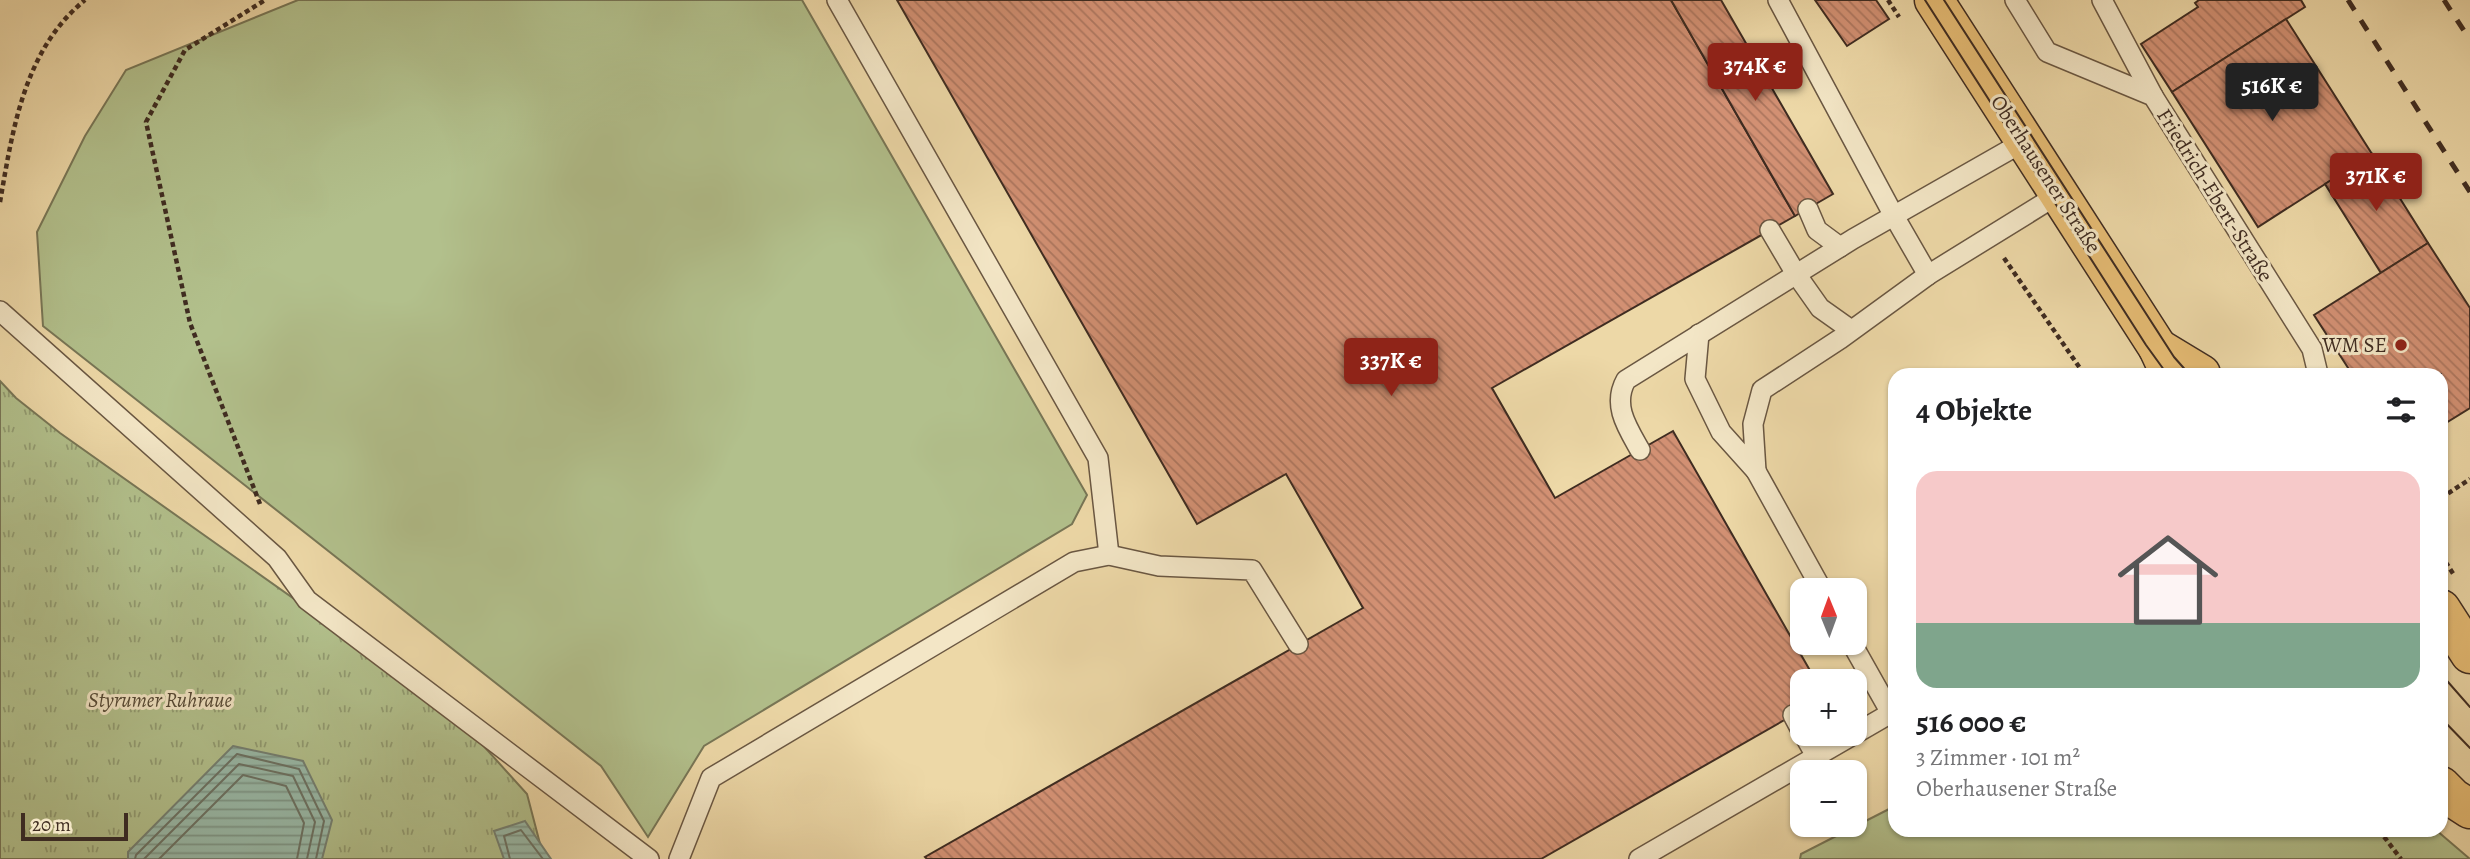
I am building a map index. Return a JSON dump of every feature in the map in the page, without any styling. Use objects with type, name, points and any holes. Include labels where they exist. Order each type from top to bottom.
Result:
[{"type":"main road","name":"Oberhausener Straße","points":[[1934,0],[2164,361],[2184,368]]},
{"type":"main road","points":[[2448,620],[2470,654]]},
{"type":"lane","points":[[837,0],[1098,458],[1109,555]]},
{"type":"lane","points":[[1778,0],[1928,275]]},
{"type":"lane","name":"Friedrich-Ebert-Straße","points":[[2015,0],[2047,52],[2153,96],[2312,349],[2317,368]]},
{"type":"lane","points":[[2102,0],[2153,96]]},
{"type":"lane","points":[[1640,450],[1621,414],[1619,392],[1626,380],[1840,247],[2025,141]]},
{"type":"lane","points":[[1756,471],[1753,424],[1762,390],[1928,275],[2059,194]]},
{"type":"lane","points":[[1808,209],[1817,230],[1840,247]]},
{"type":"lane","points":[[1770,230],[1820,308],[1852,330]]},
{"type":"lane","points":[[0,311],[277,558],[307,600],[649,859]]},
{"type":"lane","points":[[1699,334],[1695,379],[1721,432],[1756,471],[1815,578]]},
{"type":"lane","points":[[679,859],[711,778],[1074,562],[1109,555],[1159,566],[1252,570],[1298,644]]},
{"type":"lane","points":[[1859,655],[1888,708]]},
{"type":"lane","points":[[1639,859],[1888,715]]},
{"type":"lane","points":[[1810,746],[1816,757]]},
{"type":"path","points":[[0,202],[21,97],[51,37],[85,0]]},
{"type":"path","points":[[265,0],[185,50],[146,122],[190,323],[267,522],[277,558]]},
{"type":"path","points":[[1989,237],[2080,368]]},
{"type":"path","points":[[2448,493],[2470,479]]},
{"type":"path","points":[[2384,837],[2401,859]]},
{"type":"green space","points":[[298,0],[802,0],[1087,495],[1072,524],[704,746],[648,837],[601,766],[43,326],[37,232],[85,136],[126,70]]},
{"type":"green space","name":"Styrumer Ruhraue","points":[[0,381],[16,398],[60,433],[451,710],[527,794],[544,859],[0,859]]},
{"type":"green space","points":[[1888,810],[1888,837],[2444,837],[2470,859],[1800,859],[1801,854],[1834,837],[1867,837],[1867,820]]},
{"type":"water","points":[[233,746],[303,761],[332,820],[322,859],[128,859],[128,852]]},
{"type":"water","points":[[525,821],[551,859],[504,859],[494,831]]},
{"type":"building","points":[[897,0],[1671,0],[1795,216],[1492,388],[1555,498],[1673,431],[1790,636],[1790,655],[1801,655],[1809,669],[1790,669],[1790,717],[1541,859],[927,859],[925,857],[1363,608],[1286,474],[1197,524]]},
{"type":"building","points":[[1671,0],[1721,0],[1833,194],[1795,216]]},
{"type":"building","points":[[1815,0],[1876,0],[1889,19],[1847,46]]},
{"type":"building","points":[[2199,0],[2301,0],[2305,7],[2172,92],[2141,44],[2198,7],[2195,3]]},
{"type":"building","points":[[2286,19],[2372,154],[2258,227],[2172,92]]},
{"type":"building","points":[[2372,154],[2428,243],[2381,273],[2325,184]]},
{"type":"building","name":"WM SE","points":[[2428,243],[2470,308],[2470,408],[2448,422],[2448,368],[2348,368],[2314,315]]},
{"type":"tram line","points":[[1925,0],[2163,368]]},
{"type":"tram line","points":[[1944,0],[2174,357],[2184,368]]},
{"type":"tram line","points":[[2448,682],[2470,707]]},
{"type":"tram line","points":[[2448,725],[2470,748]]},
{"type":"railway","points":[[2348,0],[2470,192]]},
{"type":"railway","points":[[2444,0],[2470,40]]},
{"type":"place","name":"WM SE","points":[[2401,345]]}]
